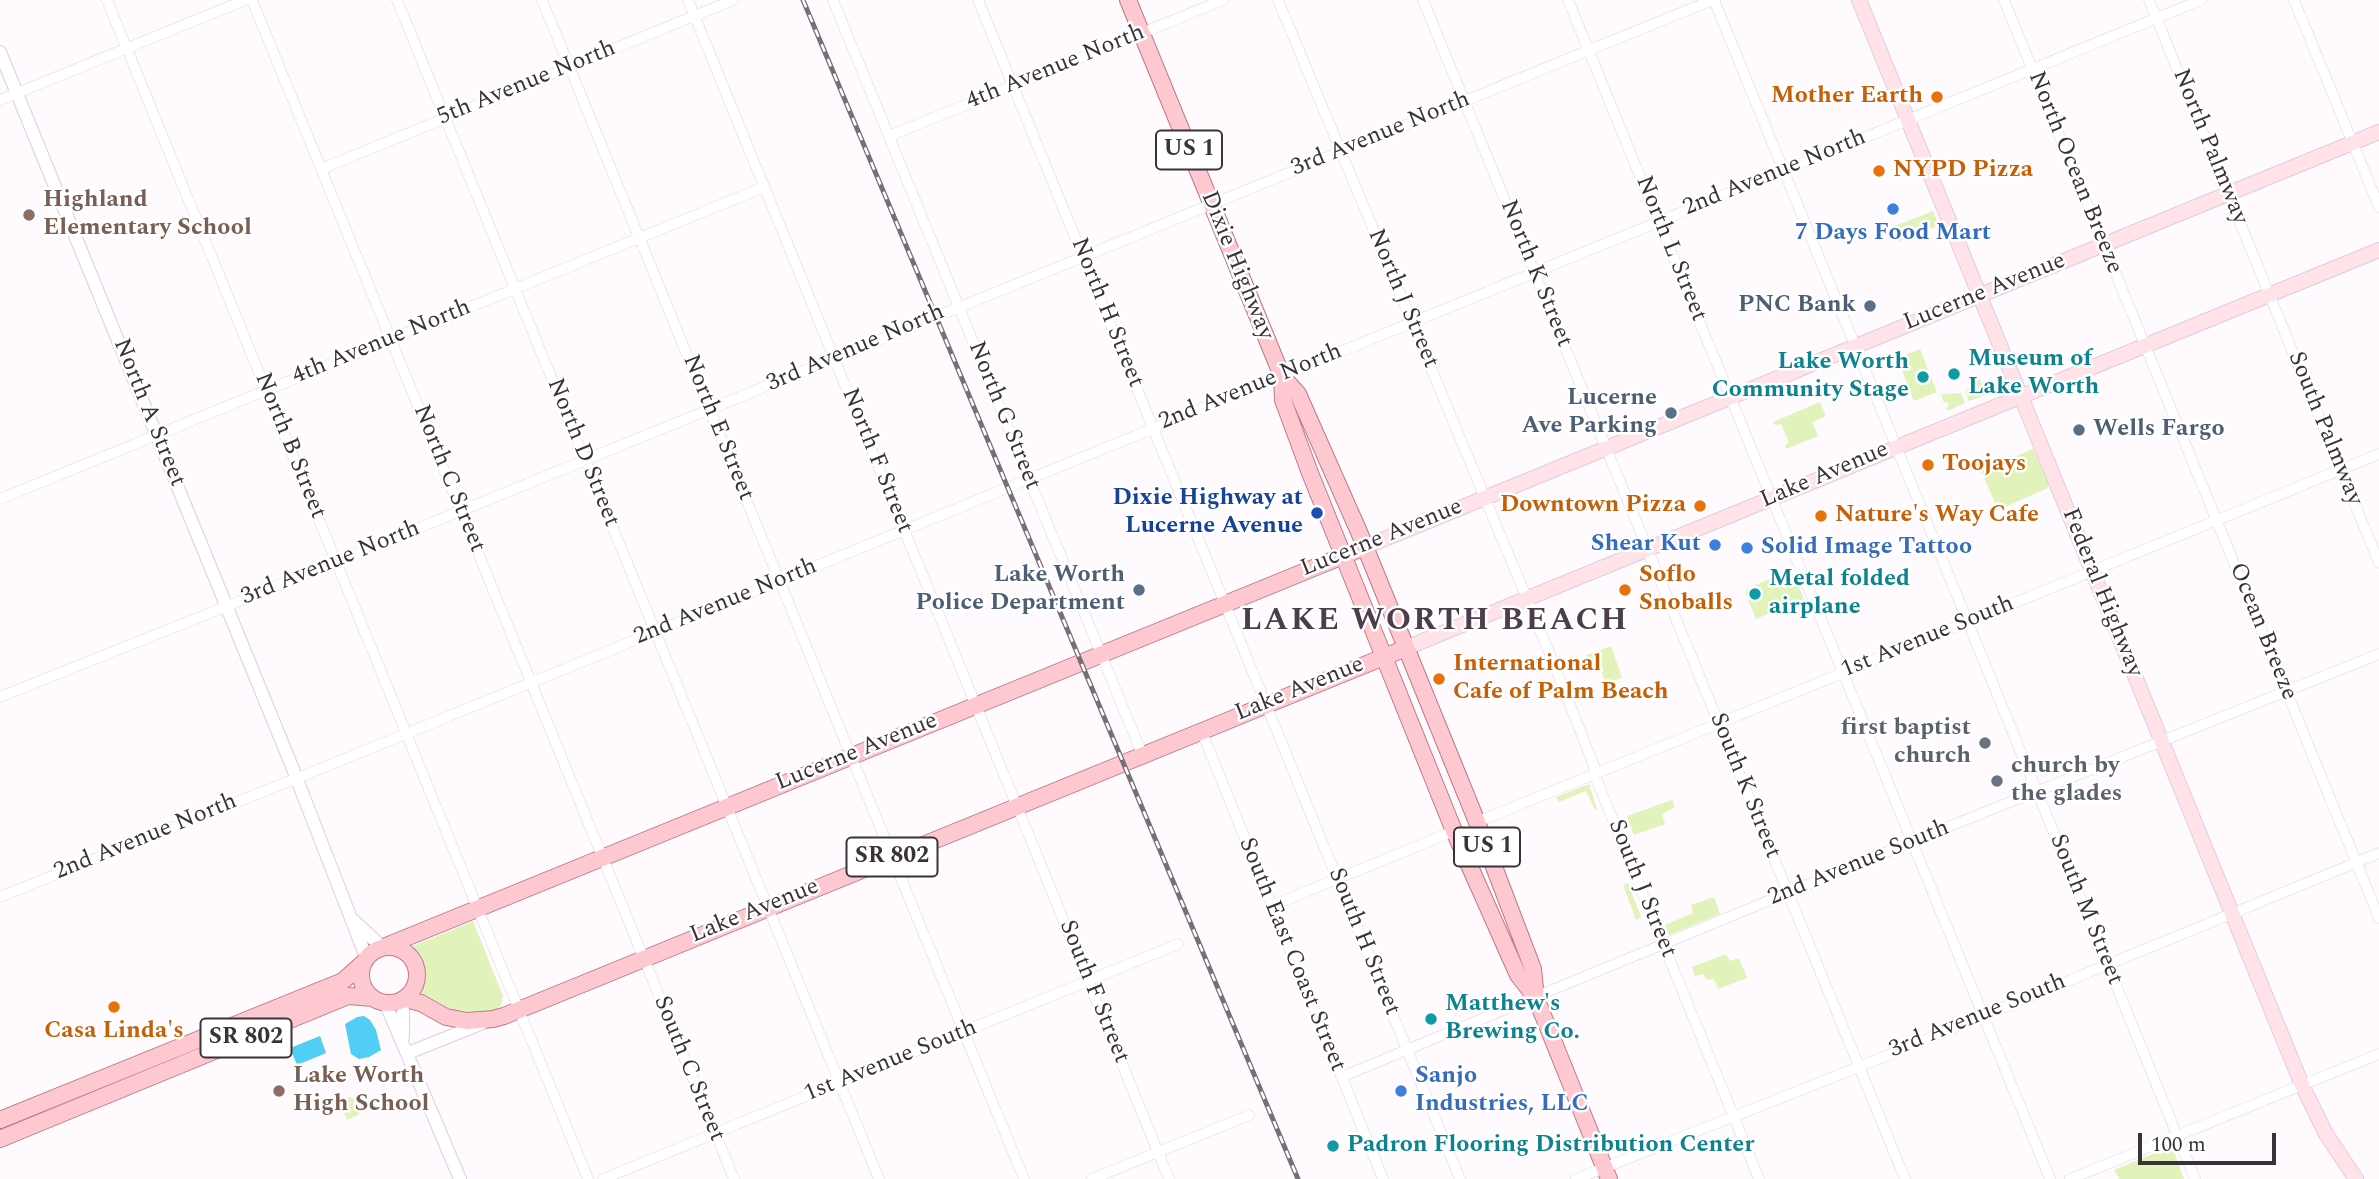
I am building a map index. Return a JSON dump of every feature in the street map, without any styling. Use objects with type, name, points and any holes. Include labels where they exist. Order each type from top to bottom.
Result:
[{"type":"main road","name":"Dixie Highway","points":[[1128,0],[1282,376],[1298,394],[1365,547],[1477,822],[1533,969],[1536,998]]},
{"type":"main road","name":"Federal Highway","points":[[1859,0],[2302,1085],[2326,1133],[2356,1179]]},
{"type":"main road","name":"Lucerne Avenue","points":[[384,946],[425,932],[851,755],[2379,132]]},
{"type":"main road","name":"Lake Avenue","points":[[404,1000],[454,1019],[493,1019],[2379,250]]},
{"type":"main road","name":"Dixie Highway","points":[[1282,376],[1283,400],[1383,657],[1454,831],[1518,975],[1536,998],[1607,1173]]},
{"type":"main road","name":"SR 802","points":[[0,1120],[343,981],[364,960],[384,946]]},
{"type":"main road","points":[[384,946],[404,951],[415,967],[416,983],[404,1000]]},
{"type":"main road","points":[[364,960],[361,983],[379,1000]]},
{"type":"main road","name":"SR 802","points":[[0,1139],[348,996],[404,1000]]},
{"type":"main road","points":[[150,1077],[151,1072],[172,1058],[177,1050]]},
{"type":"street","name":"North B Street","points":[[107,0],[588,1179]]},
{"type":"street","points":[[0,100],[245,0]]},
{"type":"street","name":"North C Street","points":[[252,0],[643,958]]},
{"type":"street","name":"North D Street","points":[[397,0],[879,1179]]},
{"type":"street","name":"North E Street","points":[[542,0],[1024,1179]]},
{"type":"street","name":"North F Street","points":[[688,0],[1017,806]]},
{"type":"street","name":"5th Avenue North","points":[[321,169],[733,0]]},
{"type":"street","name":"North G Street","points":[[833,0],[1142,754]]},
{"type":"street","name":"North H Street","points":[[978,0],[1266,704]]},
{"type":"street","name":"4th Avenue North","points":[[889,136],[1223,0]]},
{"type":"street","name":"North J Street","points":[[1278,0],[1527,598]]},
{"type":"street","name":"North K Street","points":[[1423,0],[1647,549]]},
{"type":"street","name":"North L Street","points":[[1568,0],[2050,1179]]},
{"type":"street","name":"3rd Avenue North","points":[[0,697],[227,607],[1712,0]]},
{"type":"street","name":"South M Street","points":[[1712,0],[2195,1179]]},
{"type":"street","name":"North Ocean Breeze","points":[[2004,0],[2145,345]]},
{"type":"street","name":"North Palmway","points":[[2149,0],[2269,295]]},
{"type":"street","name":"2nd Avenue North","points":[[0,897],[2201,0]]},
{"type":"street","points":[[2294,0],[2379,207]]},
{"type":"street","name":"North A Street","points":[[0,52],[354,921],[364,960]]},
{"type":"street","name":"4th Avenue North","points":[[0,499],[764,187]]},
{"type":"street","name":"South Palmway","points":[[2269,295],[2379,563]]},
{"type":"street","name":"Ocean Breeze","points":[[2145,345],[2379,918]]},
{"type":"street","name":"1st Avenue South","points":[[1477,822],[2379,454]]},
{"type":"street","name":"South K Street","points":[[1647,549],[1905,1179]]},
{"type":"street","name":"South J Street","points":[[1527,598],[1663,945],[1759,1179]]},
{"type":"street","name":"2nd Avenue South","points":[[1341,1077],[1912,842],[2379,654]]},
{"type":"street","name":"South H Street","points":[[1266,704],[1460,1179]]},
{"type":"street","name":"South East Coast Street","points":[[1200,730],[1383,1179]]},
{"type":"street","name":"South F Street","points":[[1017,806],[1169,1179]]},
{"type":"street","points":[[1271,906],[1454,831]]},
{"type":"street","name":"3rd Avenue South","points":[[1576,1179],[1607,1173],[1734,1116],[2379,853]]},
{"type":"street","name":"North A Street","points":[[354,921],[384,946]]},
{"type":"street","name":"1st Avenue South","points":[[603,1179],[1178,944]]},
{"type":"street","name":"South C Street","points":[[643,958],[734,1179]]},
{"type":"street","points":[[379,1000],[405,1047],[460,1179]]},
{"type":"street","points":[[404,1000],[405,1047]]},
{"type":"street","name":"Lake Avenue","points":[[405,1047],[493,1019]]},
{"type":"street","points":[[2070,1179],[2379,1054]]},
{"type":"street","points":[[1092,1179],[1250,1115]]},
{"type":"green space","points":[[1933,211],[1939,225],[1898,242],[1887,229]]},
{"type":"green space","points":[[1920,349],[1937,392],[1914,401],[1897,358]]},
{"type":"green space","points":[[1980,379],[1986,395],[1969,401],[1965,391]]},
{"type":"green space","points":[[1961,393],[1965,403],[1947,411],[1949,406],[1947,401],[1944,403],[1941,394]]},
{"type":"green space","points":[[1820,402],[1826,416],[1812,422],[1818,436],[1786,449],[1785,445],[1789,443],[1781,424],[1775,425],[1773,422]]},
{"type":"green space","points":[[2033,449],[2048,488],[1998,510],[1981,471]]},
{"type":"green space","points":[[1792,572],[1804,599],[1756,619],[1745,592],[1748,588]]},
{"type":"green space","points":[[1611,646],[1622,678],[1606,683],[1600,669],[1592,672],[1586,655]]},
{"type":"green space","points":[[1589,784],[1597,809],[1595,810],[1586,791],[1559,802],[1556,797]]},
{"type":"green space","points":[[1672,800],[1675,807],[1662,814],[1665,824],[1634,835],[1627,816]]},
{"type":"green space","points":[[1628,883],[1641,917],[1636,920],[1623,885]]},
{"type":"green space","points":[[1714,897],[1720,914],[1669,935],[1665,925],[1693,913],[1691,905]]},
{"type":"green space","points":[[473,921],[503,996],[501,1006],[490,1012],[455,1011],[420,992],[420,968],[409,948]]},
{"type":"green space","points":[[1726,954],[1730,961],[1739,958],[1747,978],[1718,989],[1714,979],[1707,980],[1703,974],[1695,976],[1692,967]]},
{"type":"green space","points":[[350,1097],[357,1100],[360,1111],[358,1115],[347,1120],[339,1101]]},
{"type":"green space","points":[[2172,1146],[2184,1179],[2119,1179],[2114,1170]]},
{"type":"water","points":[[364,1016],[376,1030],[381,1050],[359,1059],[351,1054],[345,1024]]},
{"type":"water","points":[[320,1036],[326,1053],[297,1065],[290,1048]]},
{"type":"railway","points":[[803,0],[1298,1179]]},
{"type":"place","name":"Mother Earth","points":[[1937,97]]},
{"type":"place","name":"NYPD Pizza","points":[[1879,171]]},
{"type":"place","name":"7 Days Food Mart","points":[[1893,209]]},
{"type":"place","name":"Highland Elementary School","points":[[29,215]]},
{"type":"place","name":"PNC Bank","points":[[1870,306]]},
{"type":"place","name":"Museum of Lake Worth","points":[[1954,374]]},
{"type":"place","name":"Lake Worth Community Stage","points":[[1923,377]]},
{"type":"place","name":"Lucerne Ave Parking","points":[[1671,413]]},
{"type":"place","name":"Wells Fargo","points":[[2079,430]]},
{"type":"place","name":"Toojays","points":[[1928,465]]},
{"type":"place","name":"Downtown Pizza","points":[[1700,506]]},
{"type":"place","name":"Dixie Highway at Lucerne Avenue","points":[[1317,513]]},
{"type":"place","name":"Nature's Way Cafe","points":[[1821,516]]},
{"type":"place","name":"Shear Kut","points":[[1715,545]]},
{"type":"place","name":"Solid Image Tattoo","points":[[1747,548]]},
{"type":"place","name":"Lake Worth Police Department","points":[[1139,590]]},
{"type":"place","name":"Soflo Snoballs","points":[[1625,590]]},
{"type":"place","name":"Metal folded airplane","points":[[1755,594]]},
{"type":"place","name":"International Cafe of Palm Beach","points":[[1439,679]]},
{"type":"place","name":"first baptist church","points":[[1985,743]]},
{"type":"place","name":"church by the glades","points":[[1997,781]]},
{"type":"place","name":"Casa Linda's","points":[[114,1007]]},
{"type":"place","name":"Matthew's Brewing Co.","points":[[1431,1019]]},
{"type":"place","name":"Lake Worth High School","points":[[279,1091]]},
{"type":"place","name":"Sanjo Industries, LLC","points":[[1401,1091]]},
{"type":"place","name":"Padron Flooring Distribution Center","points":[[1333,1146]]},
{"type":"district","name":"LAKE WORTH BEACH","points":[[1435,623]]}]
